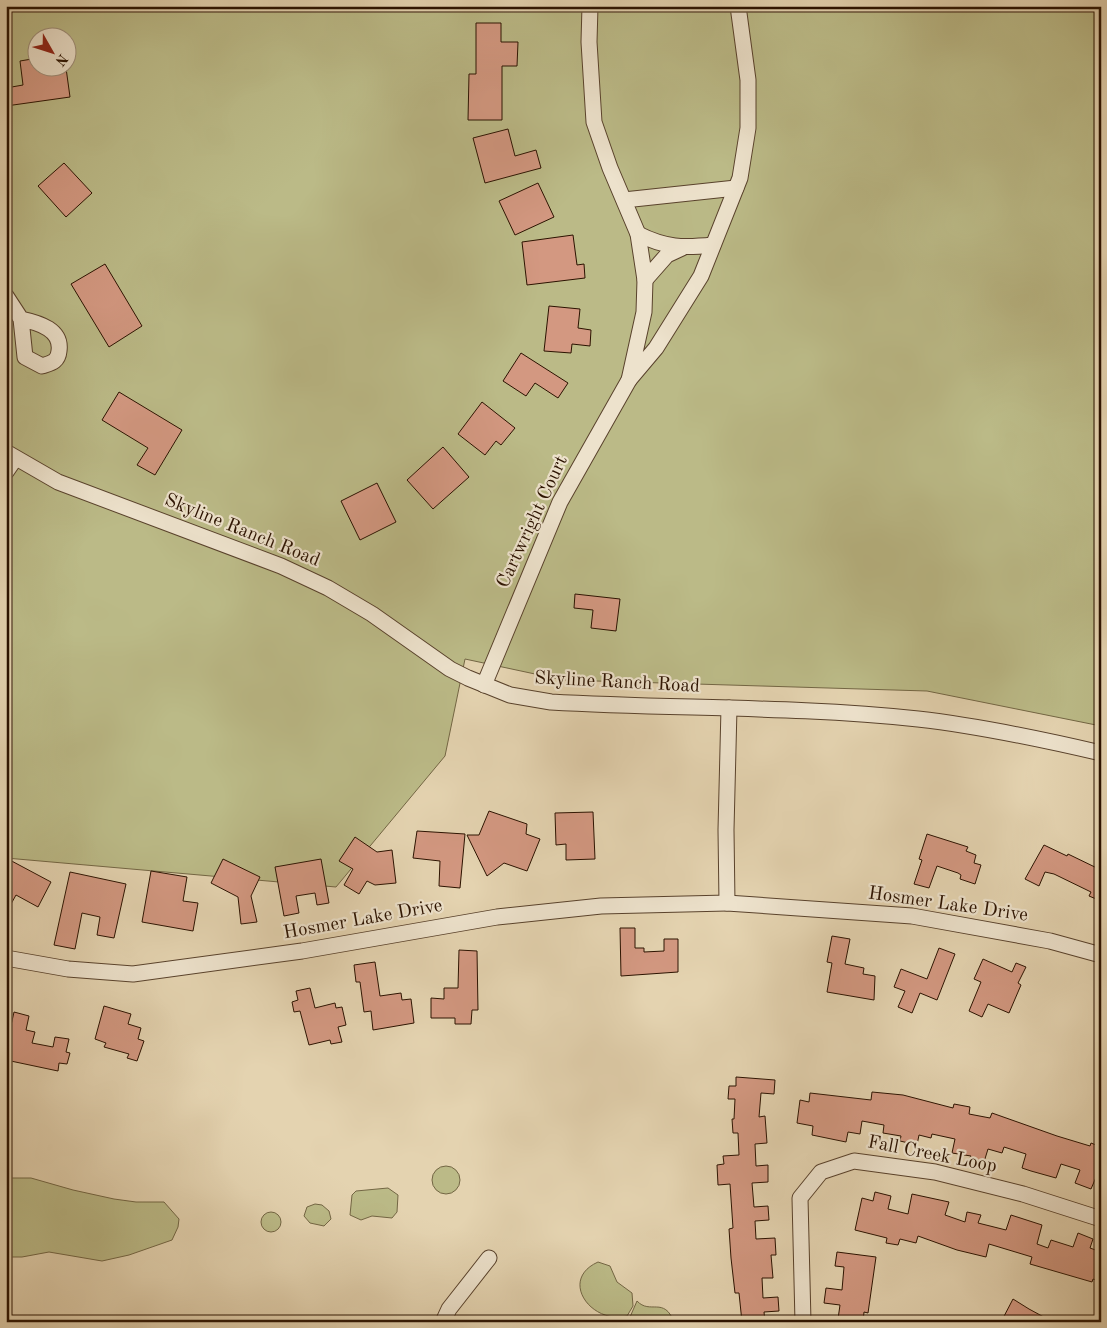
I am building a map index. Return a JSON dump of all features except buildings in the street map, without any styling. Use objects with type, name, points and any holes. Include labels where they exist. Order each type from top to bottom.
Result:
[{"type":"street","name":"Cartwright Court","points":[[590,6],[589,42],[594,122],[638,234],[645,280],[644,312],[629,380]]},
{"type":"street","name":"Cartwright Court","points":[[484,685],[560,502],[629,380],[656,348],[701,276],[736,188],[748,128],[748,80],[738,6]]},
{"type":"street","points":[[624,200],[736,188]]},
{"type":"street","points":[[638,234],[658,244],[682,248],[713,245]]},
{"type":"street","points":[[645,280],[668,255],[682,248]]},
{"type":"street","points":[[6,296],[22,319]]},
{"type":"street","points":[[6,472],[11,455]]},
{"type":"street","name":"Skyline Ranch Road","points":[[11,455],[58,482],[281,566],[328,588],[372,614],[450,669],[484,685],[510,694],[551,702],[729,708],[919,720],[1032,738],[1101,753]]},
{"type":"street","points":[[727,902],[726,830],[729,708]]},
{"type":"street","name":"Hosmer Lake Drive","points":[[6,958],[68,969],[133,974],[302,951],[497,917],[601,906],[727,902],[912,916],[1050,941],[1101,955]]},
{"type":"street","name":"Fall Creek Loop","points":[[803,1322],[800,1198],[821,1172],[854,1161],[935,1172],[1022,1194],[1101,1219]]},
{"type":"street","points":[[443,1322],[449,1309],[489,1258]]},
{"type":"shaded area","points":[[6,6],[1101,6],[1101,726],[927,691],[563,680],[465,659],[445,756],[336,887],[6,858]]},
{"type":"shaded area","points":[[446,1166],[456,1170],[460,1180],[456,1190],[446,1194],[436,1190],[432,1180],[436,1170]]},
{"type":"shaded area","points":[[6,1178],[31,1178],[114,1199],[136,1202],[164,1202],[179,1219],[178,1227],[172,1240],[129,1255],[102,1261],[49,1252],[22,1257],[6,1257]]},
{"type":"shaded area","points":[[388,1188],[398,1195],[397,1212],[392,1218],[372,1216],[361,1220],[350,1215],[352,1195],[356,1191]]},
{"type":"shaded area","points":[[315,1204],[322,1205],[329,1211],[331,1219],[324,1226],[310,1223],[304,1216],[307,1207]]},
{"type":"shaded area","points":[[267,1212],[275,1212],[281,1218],[281,1226],[275,1232],[267,1232],[261,1226],[261,1218]]},
{"type":"shaded area","points":[[598,1262],[610,1266],[617,1282],[632,1293],[633,1306],[627,1316],[614,1317],[602,1314],[592,1308],[584,1299],[580,1289],[581,1279],[586,1270]]},
{"type":"shaded area","points":[[637,1301],[647,1307],[666,1310],[674,1322],[619,1322],[630,1317]]}]
